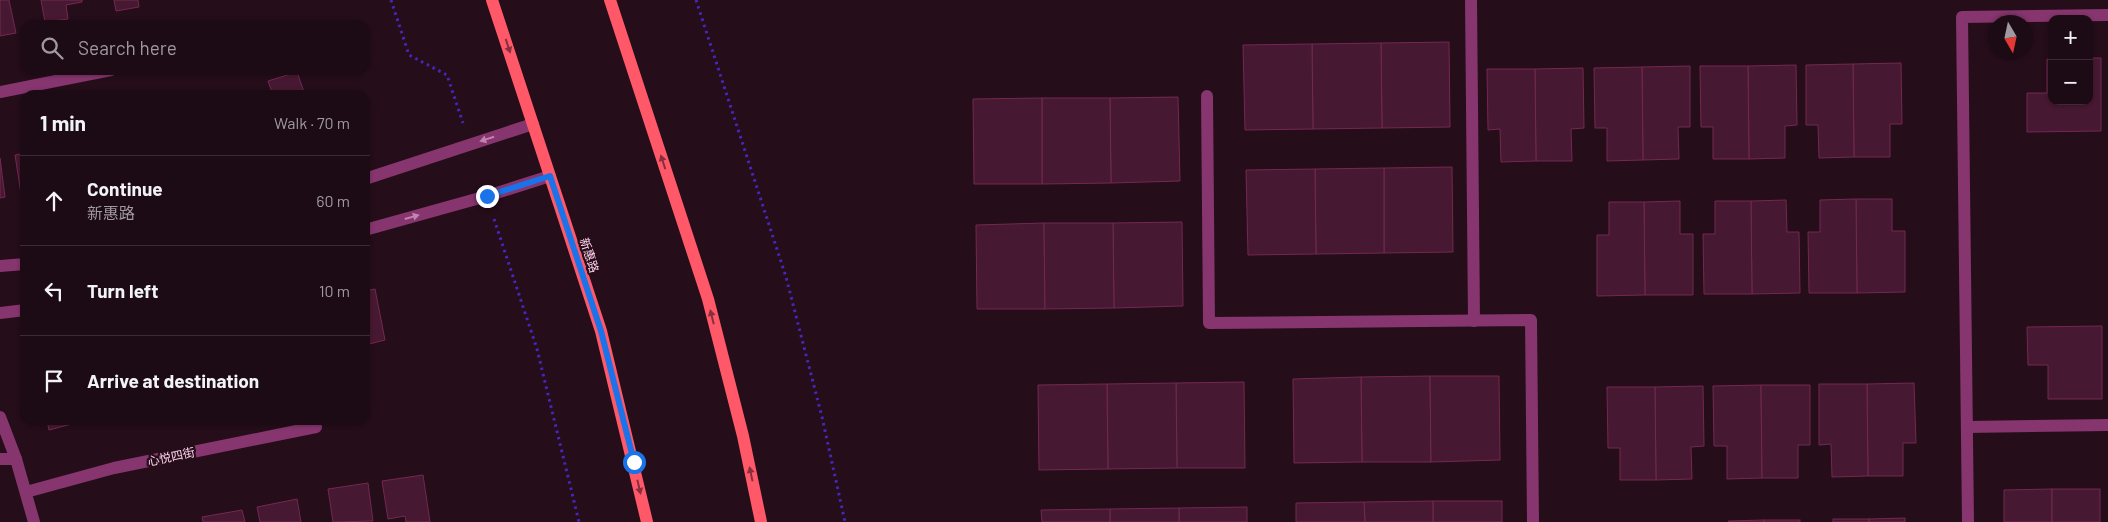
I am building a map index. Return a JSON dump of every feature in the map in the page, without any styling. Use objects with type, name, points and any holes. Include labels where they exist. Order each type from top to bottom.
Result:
[{"type":"main road","name":"新惠路","points":[[492,0],[601,331],[647,522]]},
{"type":"main road","points":[[610,0],[708,300],[743,436],[761,522]]},
{"type":"lane","points":[[1471,0],[1474,321]]},
{"type":"lane","points":[[1968,522],[1962,17],[2108,15]]},
{"type":"lane","points":[[0,92],[86,75]]},
{"type":"lane","points":[[1207,96],[1209,323],[1531,320],[1533,522]]},
{"type":"lane","points":[[370,177],[533,124]]},
{"type":"lane","points":[[370,229],[487,196],[550,176]]},
{"type":"lane","points":[[0,266],[20,264]]},
{"type":"lane","points":[[0,312],[20,310]]},
{"type":"lane","points":[[0,417],[16,459],[34,522]]},
{"type":"lane","points":[[1967,427],[2108,425]]},
{"type":"lane","name":"心悦四街","points":[[26,492],[114,468],[316,426]]},
{"type":"lane","points":[[0,459],[16,459]]},
{"type":"path","points":[[391,0],[409,55],[447,75],[470,144]]},
{"type":"path","points":[[696,0],[786,277],[822,417],[845,522]]},
{"type":"path","points":[[487,196],[536,349],[579,522]]},
{"type":"building","points":[[0,0],[9,0],[16,33],[0,36]]},
{"type":"building","points":[[41,0],[82,0],[82,2],[66,5],[68,19],[45,20]]},
{"type":"building","points":[[114,0],[138,0],[139,7],[116,11]]},
{"type":"building","points":[[1449,42],[1450,127],[1382,128],[1381,43]]},
{"type":"building","points":[[1381,43],[1382,128],[1313,129],[1312,44]]},
{"type":"building","points":[[1312,44],[1313,129],[1245,130],[1243,45]]},
{"type":"building","points":[[2093,58],[2101,58],[2101,131],[2027,132],[2027,93],[2047,93],[2047,59],[2048,105],[2093,105]]},
{"type":"building","points":[[1901,63],[1902,124],[1890,124],[1890,157],[1854,157],[1853,64]]},
{"type":"building","points":[[1853,64],[1854,157],[1819,158],[1818,125],[1806,125],[1806,65]]},
{"type":"building","points":[[1796,65],[1797,125],[1785,126],[1785,158],[1749,159],[1748,66]]},
{"type":"building","points":[[1690,66],[1690,127],[1678,127],[1679,159],[1643,160],[1642,67]]},
{"type":"building","points":[[1700,66],[1748,66],[1749,159],[1713,159],[1713,127],[1701,127]]},
{"type":"building","points":[[1642,67],[1643,160],[1607,161],[1607,128],[1595,128],[1594,68]]},
{"type":"building","points":[[1583,68],[1584,128],[1571,129],[1572,161],[1536,161],[1535,69]]},
{"type":"building","points":[[1487,69],[1535,69],[1536,161],[1501,162],[1500,129],[1488,130]]},
{"type":"building","points":[[287,75],[298,75],[303,90],[271,90],[268,81]]},
{"type":"building","points":[[1178,97],[1180,181],[1111,183],[1110,98]]},
{"type":"building","points":[[1042,98],[1110,98],[1111,183],[1042,184]]},
{"type":"building","points":[[1042,98],[1042,184],[974,184],[973,99]]},
{"type":"building","points":[[20,154],[20,188],[15,155]]},
{"type":"building","points":[[0,158],[5,197],[0,198]]},
{"type":"building","points":[[1452,167],[1453,252],[1384,253],[1384,168]]},
{"type":"building","points":[[1384,168],[1384,253],[1316,254],[1315,169]]},
{"type":"building","points":[[1315,169],[1316,254],[1248,255],[1246,170]]},
{"type":"building","points":[[1856,199],[1892,199],[1892,231],[1905,231],[1905,292],[1857,293]]},
{"type":"building","points":[[1856,199],[1857,293],[1809,293],[1808,232],[1820,232],[1820,200]]},
{"type":"building","points":[[1786,200],[1787,232],[1799,232],[1800,293],[1752,294],[1751,201]]},
{"type":"building","points":[[1680,201],[1680,234],[1693,234],[1693,295],[1645,295],[1644,202]]},
{"type":"building","points":[[1715,201],[1751,201],[1752,294],[1704,294],[1703,234],[1715,234]]},
{"type":"building","points":[[1609,202],[1644,202],[1645,295],[1597,296],[1597,235],[1609,235]]},
{"type":"building","points":[[1182,222],[1183,306],[1114,308],[1113,223]]},
{"type":"building","points":[[1044,223],[1045,309],[977,309],[976,225]]},
{"type":"building","points":[[1044,223],[1113,223],[1114,308],[1045,309]]},
{"type":"building","points":[[375,289],[385,340],[370,344],[370,290]]},
{"type":"building","points":[[2102,326],[2102,399],[2048,399],[2048,365],[2028,365],[2027,327]]},
{"type":"building","points":[[1430,376],[1431,462],[1362,462],[1361,377]]},
{"type":"building","points":[[1430,376],[1499,376],[1500,460],[1431,462]]},
{"type":"building","points":[[1361,377],[1362,462],[1294,463],[1293,379]]},
{"type":"building","points":[[1244,382],[1245,468],[1177,468],[1176,383]]},
{"type":"building","points":[[1176,383],[1177,468],[1108,469],[1107,384]]},
{"type":"building","points":[[1914,383],[1916,443],[1903,443],[1903,476],[1868,476],[1867,384]]},
{"type":"building","points":[[1107,384],[1108,469],[1039,470],[1038,385]]},
{"type":"building","points":[[1819,384],[1867,384],[1868,476],[1832,477],[1831,444],[1819,445]]},
{"type":"building","points":[[1761,385],[1762,478],[1727,479],[1727,446],[1714,446],[1713,386]]},
{"type":"building","points":[[1761,385],[1810,385],[1810,445],[1798,445],[1798,478],[1762,478]]},
{"type":"building","points":[[1703,386],[1704,446],[1691,447],[1692,479],[1656,480],[1655,387]]},
{"type":"building","points":[[1607,387],[1655,387],[1656,480],[1620,480],[1620,448],[1608,448]]},
{"type":"building","points":[[48,425],[68,425],[49,430]]},
{"type":"building","points":[[423,475],[430,522],[406,522],[405,516],[388,519],[382,481]]},
{"type":"building","points":[[368,483],[373,521],[333,522],[328,489]]},
{"type":"building","points":[[2052,489],[2052,522],[2004,522],[2004,490]]},
{"type":"building","points":[[2052,489],[2100,489],[2100,522],[2052,522]]},
{"type":"building","points":[[297,499],[301,522],[260,522],[257,507]]},
{"type":"building","points":[[1433,501],[1502,501],[1502,522],[1433,522]]},
{"type":"building","points":[[1433,501],[1433,522],[1365,522],[1364,502]]},
{"type":"building","points":[[1364,502],[1365,522],[1296,522],[1296,503]]},
{"type":"building","points":[[1247,507],[1247,522],[1179,522],[1179,508]]},
{"type":"building","points":[[1179,508],[1179,522],[1110,522],[1110,509]]},
{"type":"building","points":[[1110,509],[1110,522],[1042,522],[1041,510]]},
{"type":"building","points":[[242,510],[245,522],[203,522],[202,517]]},
{"type":"building","points":[[1905,518],[1905,522],[1869,522],[1869,519]]},
{"type":"building","points":[[1833,519],[1869,519],[1869,522],[1833,522]]},
{"type":"building","points":[[1764,520],[1764,522],[1728,521]]},
{"type":"building","points":[[1764,520],[1800,520],[1800,522],[1764,522]]},
{"type":"route","points":[[487,196],[550,176],[601,331],[634,462]]}]
